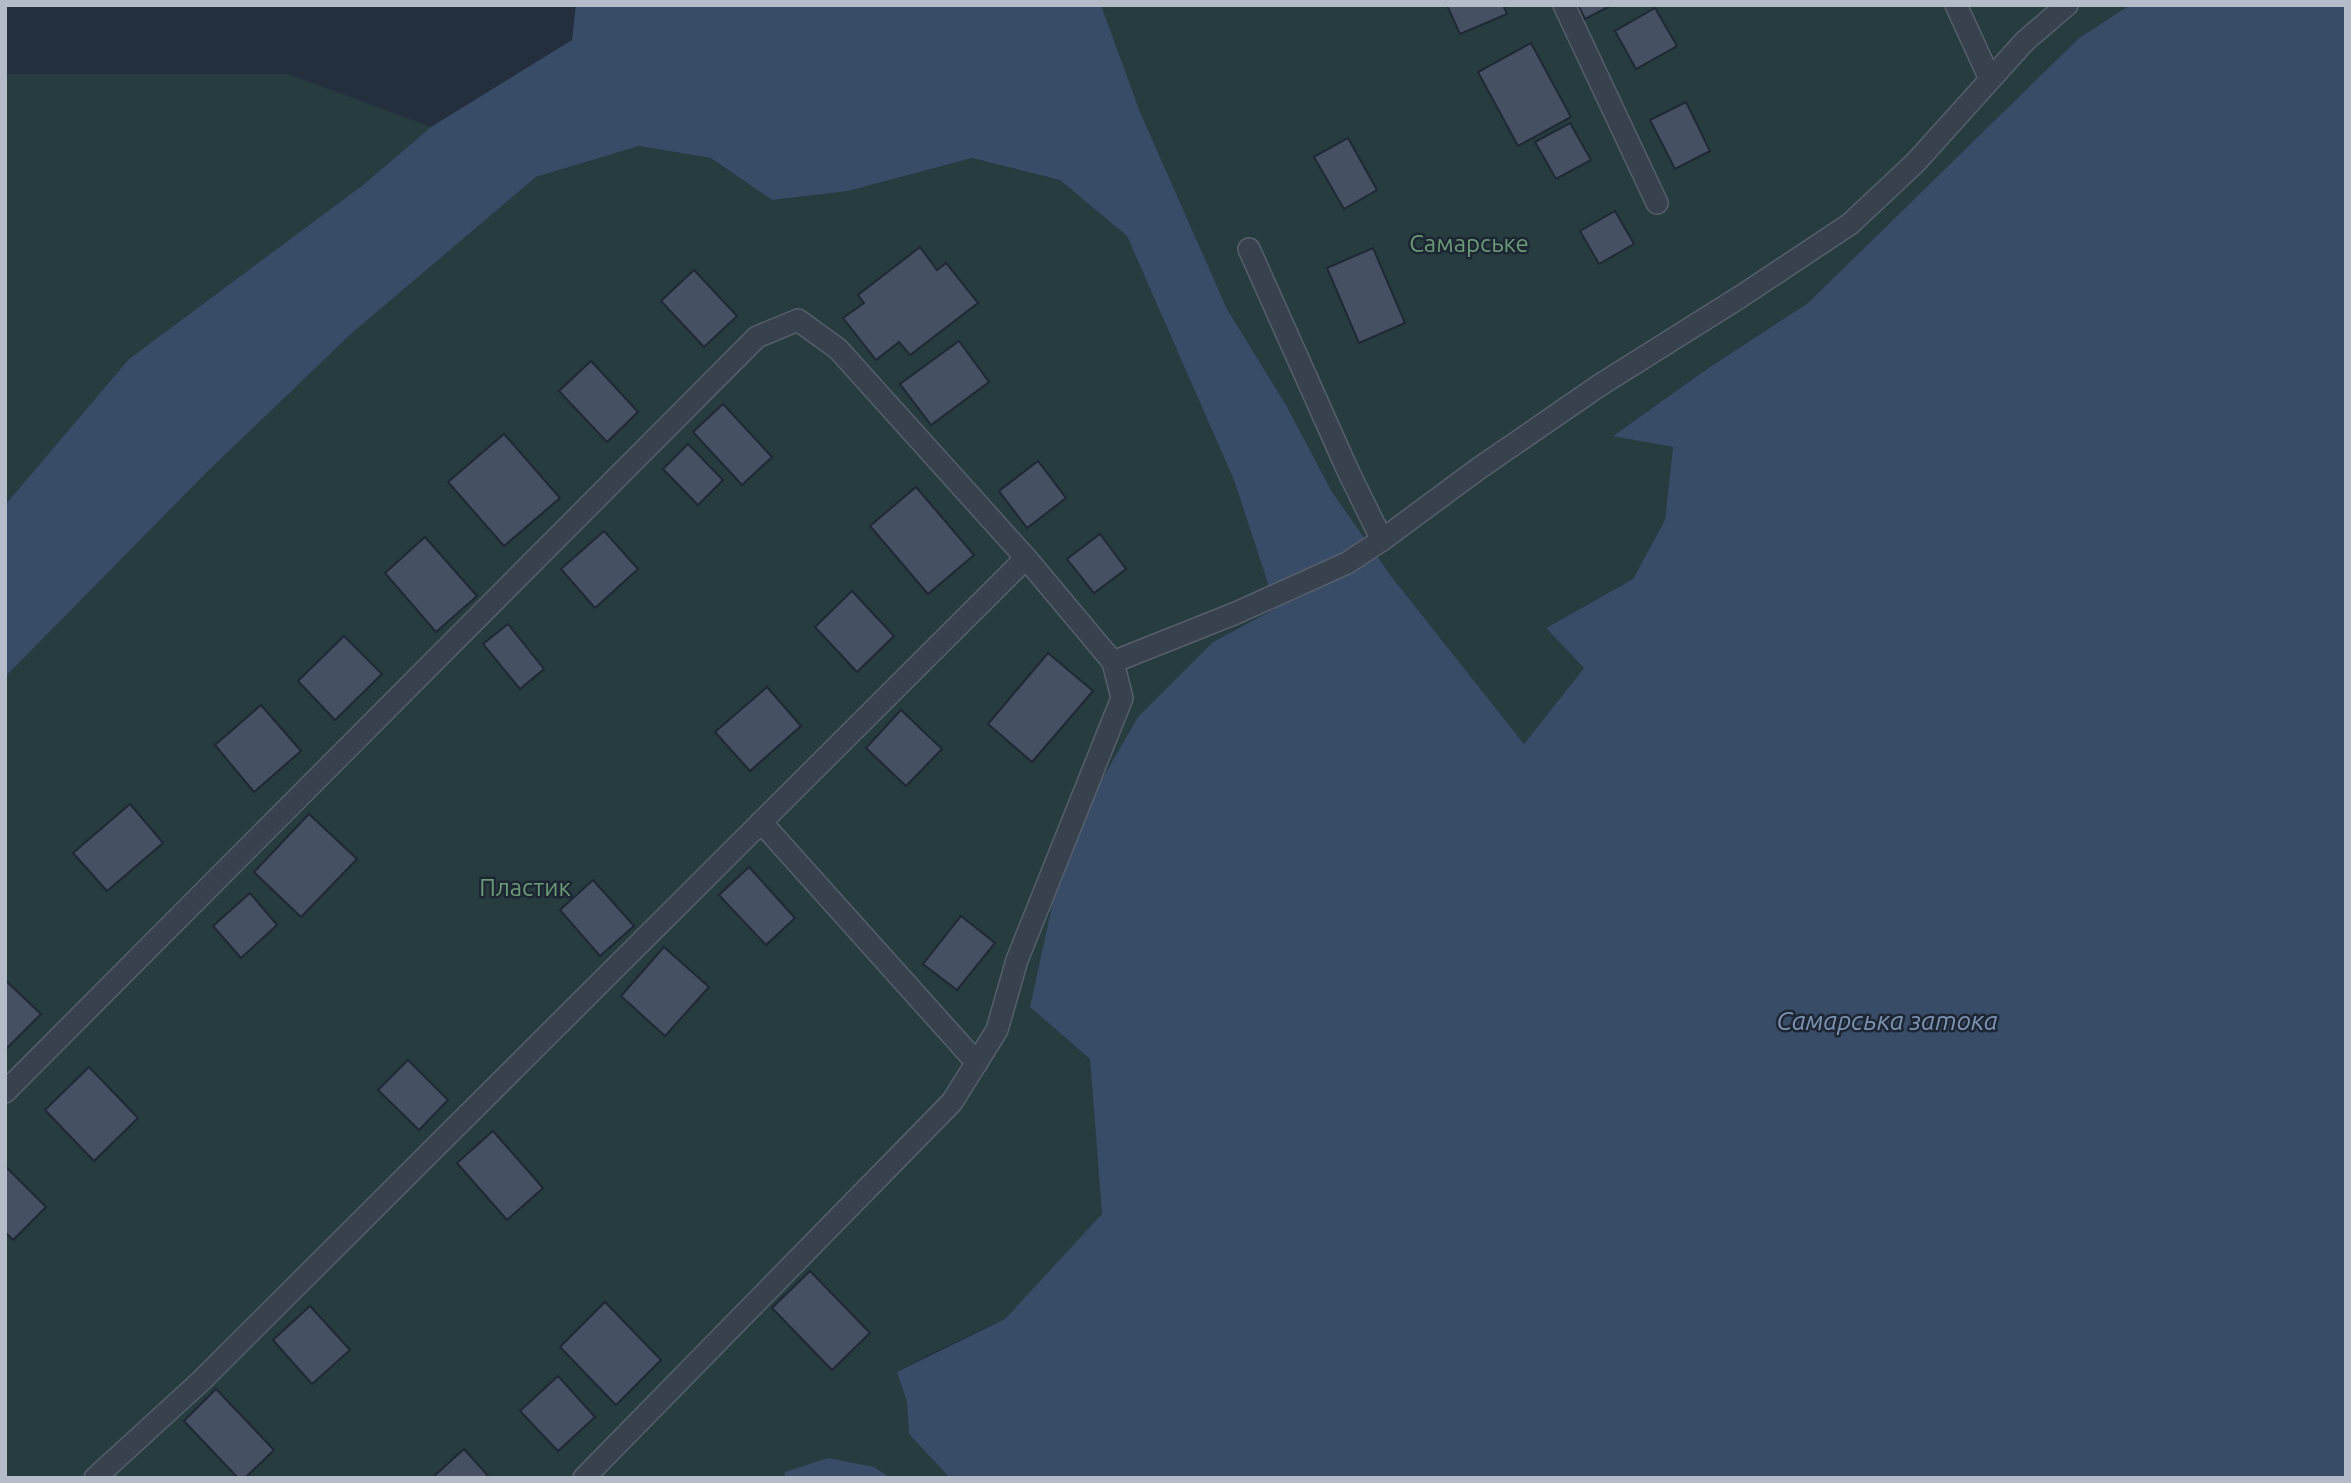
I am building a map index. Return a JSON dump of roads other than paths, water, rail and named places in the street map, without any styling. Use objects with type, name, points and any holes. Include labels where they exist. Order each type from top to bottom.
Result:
[{"type":"lane","points":[[1564,5],[1657,203]]},
{"type":"lane","points":[[1956,5],[1990,79]]},
{"type":"lane","points":[[1113,662],[1236,613],[1347,563],[1600,385],[1850,224],[1916,162],[2025,41],[2067,5]]},
{"type":"lane","points":[[1249,249],[1349,473],[1382,540]]},
{"type":"lane","points":[[5,1092],[757,337],[797,320],[838,349],[1026,558],[1113,662],[1122,698],[1017,960],[997,1030],[951,1102],[583,1478]]},
{"type":"lane","points":[[94,1478],[211,1371],[1026,558]]},
{"type":"lane","points":[[761,822],[977,1063]]},
{"type":"water","name":"Самарська затока","points":[[576,5],[1101,5],[1140,112],[1227,309],[1286,405],[1332,492],[1391,576],[1524,744],[1584,668],[1546,628],[1633,579],[1665,520],[1673,447],[1613,436],[1707,369],[1808,303],[2079,38],[2130,5],[2346,5],[2346,1478],[950,1478],[909,1434],[907,1402],[897,1372],[1005,1319],[1102,1214],[1090,1059],[1030,1007],[1066,842],[1138,717],[1213,642],[1276,608],[1234,480],[1127,236],[1060,180],[972,158],[848,191],[772,200],[711,158],[639,146],[536,177],[352,333],[209,470],[5,677],[5,505],[129,359],[363,185],[431,127],[572,40]]},
{"type":"water","points":[[828,1458],[874,1467],[891,1478],[784,1478],[785,1472]]},
{"type":"park label","name":"Самарське","points":[[1469,244]]},
{"type":"park label","name":"Пластик","points":[[525,888]]}]
